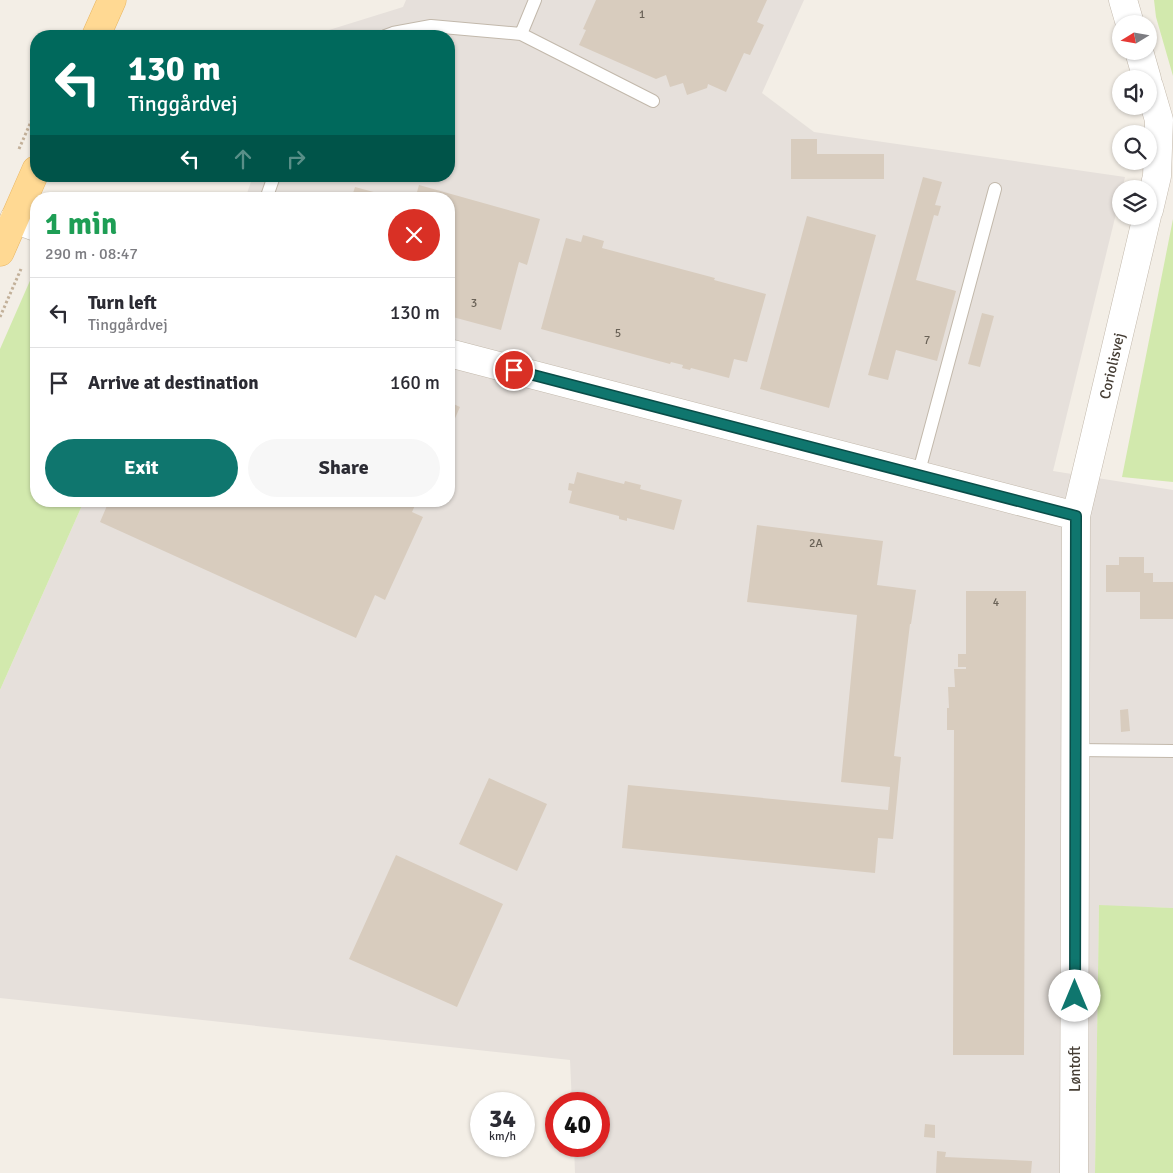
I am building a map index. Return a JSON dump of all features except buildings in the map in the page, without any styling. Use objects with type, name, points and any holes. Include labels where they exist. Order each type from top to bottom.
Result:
[{"type":"main road","points":[[99,30],[112,0]]},
{"type":"main road","points":[[11,259],[25,223],[30,199]]},
{"type":"street","points":[[1123,0],[1127,15]]},
{"type":"street","points":[[1156,180],[1159,120],[1157,113]]},
{"type":"street","name":"Coriolisvej","points":[[1076,516],[1145,225]]},
{"type":"street","points":[[455,355],[1076,516]]},
{"type":"street","name":"Løntoft","points":[[1074,1173],[1076,516]]},
{"type":"lane","points":[[521,34],[535,0]]},
{"type":"lane","points":[[409,30],[431,26],[521,34],[653,101]]},
{"type":"lane","points":[[918,475],[995,189]]},
{"type":"lane","points":[[1075,750],[1173,751]]},
{"type":"path","points":[[0,316],[11,259]]},
{"type":"shaded area","points":[[406,0],[804,0],[762,93],[814,132],[1125,177],[1124,180],[1112,180],[1113,225],[1053,471],[1173,490],[1173,908],[1099,906],[1095,1173],[575,1173],[574,1157],[610,1157],[610,1092],[571,1092],[570,1060],[0,998],[0,690],[81,507],[455,507],[455,192],[247,192],[251,182],[455,182],[455,30],[329,30],[403,7]]},
{"type":"green space","points":[[1154,0],[1173,0],[1173,76],[1158,24],[1158,15],[1156,15]]},
{"type":"green space","points":[[1173,219],[1173,482],[1122,477]]},
{"type":"green space","points":[[30,281],[30,507],[81,507],[0,690],[0,349]]},
{"type":"green space","points":[[1099,905],[1173,908],[1173,1173],[1095,1173]]},
{"type":"route","points":[[514,370],[1076,516],[1075,996]]}]
